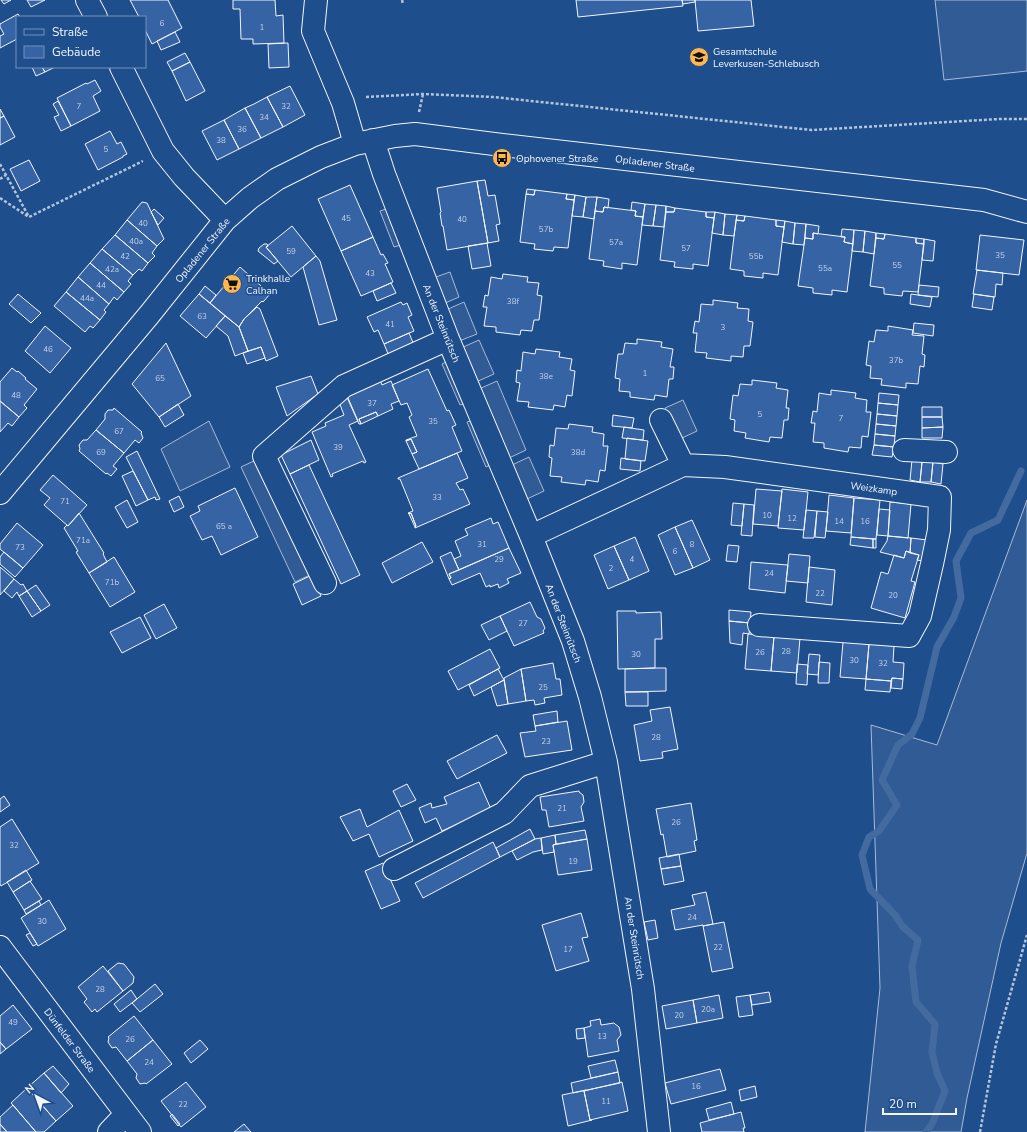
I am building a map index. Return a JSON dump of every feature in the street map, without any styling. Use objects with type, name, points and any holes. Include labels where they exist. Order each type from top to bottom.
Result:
[{"type":"street","points":[[87,0],[95,16]]},
{"type":"street","points":[[316,0],[313,31],[343,103],[364,142]]},
{"type":"street","points":[[121,68],[163,152],[184,177],[225,220]]},
{"type":"street","name":"Opladener Straße","points":[[0,493],[149,316],[225,220],[250,198],[277,179],[321,157],[364,142],[415,134],[984,200],[1027,212]]},
{"type":"street","name":"An der Steinrütsch","points":[[364,142],[384,174],[448,339],[573,641],[590,697],[606,762],[643,989],[659,1132]]},
{"type":"street","points":[[325,583],[264,456],[344,386],[448,339]]},
{"type":"street","points":[[661,420],[683,466]]},
{"type":"street","points":[[904,450],[946,452]]},
{"type":"street","name":"Weizkamp","points":[[530,536],[683,466],[725,467],[940,497],[939,530],[920,616],[909,636],[758,625]]},
{"type":"street","points":[[394,869],[504,813],[530,786],[606,762]]},
{"type":"street","name":"Dünfelder Straße","points":[[0,947],[140,1132]]},
{"type":"street","points":[[109,1132],[126,1114]]},
{"type":"path","points":[[402,0],[403,4]]},
{"type":"path","points":[[343,103],[366,97],[423,94],[493,97],[812,130],[992,119],[1027,119]]},
{"type":"path","points":[[30,217],[163,152]]},
{"type":"path","points":[[0,164],[30,217]]},
{"type":"path","points":[[0,179],[6,175]]},
{"type":"path","points":[[0,198],[30,217]]},
{"type":"path","points":[[980,1132],[996,1044],[1027,935]]},
{"type":"shaded area","points":[[935,0],[1027,0],[1027,71],[944,80]]},
{"type":"shaded area","points":[[386,209],[401,245],[394,247],[380,211]]},
{"type":"shaded area","points":[[450,272],[459,297],[443,304],[433,278]]},
{"type":"shaded area","points":[[464,302],[477,334],[459,341],[446,310]]},
{"type":"shaded area","points":[[479,340],[494,374],[476,382],[461,348]]},
{"type":"shaded area","points":[[448,361],[466,403],[460,405],[442,364]]},
{"type":"shaded area","points":[[497,381],[526,450],[509,458],[479,389]]},
{"type":"shaded area","points":[[683,400],[697,431],[680,439],[665,408]]},
{"type":"shaded area","points":[[473,420],[492,464],[486,467],[467,422]]},
{"type":"shaded area","points":[[209,421],[230,467],[180,491],[161,449]]},
{"type":"shaded area","points":[[529,457],[544,491],[527,499],[512,465]]},
{"type":"shaded area","points":[[258,459],[312,574],[295,582],[241,467]]},
{"type":"shaded area","points":[[1027,500],[1027,853],[1001,943],[961,1132],[865,1132],[880,988],[871,725],[937,745]]},
{"type":"building","points":[[1,0],[11,0],[4,4]]},
{"type":"building","points":[[27,0],[45,0],[31,7]]},
{"type":"building","points":[[130,0],[168,0],[182,28],[152,44],[146,32],[146,16],[138,16]]},
{"type":"building","points":[[233,0],[275,0],[276,16],[283,15],[284,43],[253,44],[253,39],[241,39],[240,9],[233,9]]},
{"type":"building","points":[[576,0],[682,0],[683,6],[578,17]]},
{"type":"building","points":[[682,0],[695,0],[695,2],[683,4]]},
{"type":"building","points":[[695,0],[751,0],[754,26],[698,31]]},
{"type":"building","points":[[18,14],[19,16],[16,16],[16,40],[0,48],[0,36],[4,34],[0,24]]},
{"type":"building","points":[[175,32],[180,42],[161,50],[157,41]]},
{"type":"building","points":[[288,43],[289,67],[269,68],[268,44]]},
{"type":"building","points":[[185,53],[190,62],[172,71],[167,62]]},
{"type":"building","points":[[190,62],[205,91],[186,101],[172,71]]},
{"type":"building","points":[[32,68],[43,68],[45,72],[36,76]]},
{"type":"building","points":[[43,68],[53,68],[45,72]]},
{"type":"building","points":[[95,80],[101,91],[93,96],[100,111],[71,126],[57,98]]},
{"type":"building","points":[[290,86],[305,115],[283,127],[267,97]]},
{"type":"building","points":[[267,97],[283,127],[261,138],[245,108]]},
{"type":"building","points":[[58,101],[71,126],[61,131],[54,117],[59,115],[53,104]]},
{"type":"building","points":[[245,108],[261,138],[239,149],[224,120]]},
{"type":"building","points":[[0,109],[4,116],[0,118]]},
{"type":"building","points":[[4,116],[15,137],[0,145],[0,118]]},
{"type":"building","points":[[224,120],[239,149],[217,160],[202,131]]},
{"type":"building","points":[[110,131],[117,144],[121,142],[127,154],[98,170],[85,144]]},
{"type":"building","points":[[29,160],[40,181],[21,191],[10,169]]},
{"type":"building","points":[[485,180],[488,196],[495,195],[500,224],[496,225],[499,241],[488,243],[477,181]]},
{"type":"building","points":[[477,181],[488,243],[447,250],[437,188]]},
{"type":"building","points":[[350,185],[373,237],[341,251],[318,199]]},
{"type":"building","points":[[527,189],[535,190],[534,195],[526,194]]},
{"type":"building","points":[[535,190],[567,194],[566,199],[574,200],[568,248],[554,247],[553,251],[534,249],[535,244],[520,242],[526,194],[534,195]]},
{"type":"building","points":[[567,194],[575,195],[574,200],[566,199]]},
{"type":"building","points":[[575,195],[586,197],[583,217],[572,216]]},
{"type":"building","points":[[586,197],[597,197],[594,219],[583,217]]},
{"type":"building","points":[[597,197],[609,199],[608,208],[604,207],[603,212],[595,211]]},
{"type":"building","points":[[142,202],[147,203],[164,239],[157,246],[127,220]]},
{"type":"building","points":[[632,202],[645,204],[643,217],[635,216],[636,211],[631,210]]},
{"type":"building","points":[[645,204],[656,205],[653,226],[642,225]]},
{"type":"building","points":[[656,205],[666,206],[664,227],[653,226]]},
{"type":"building","points":[[666,206],[675,208],[674,212],[666,212]]},
{"type":"building","points":[[604,207],[636,211],[635,216],[643,217],[637,265],[622,263],[622,269],[603,266],[604,261],[589,259],[595,211],[603,212]]},
{"type":"building","points":[[675,208],[706,212],[706,217],[714,218],[708,266],[693,264],[693,269],[674,267],[675,262],[660,260],[666,212],[674,212]]},
{"type":"building","points":[[154,209],[164,218],[158,225],[151,212]]},
{"type":"building","points":[[706,212],[715,212],[714,218],[706,217]]},
{"type":"building","points":[[715,212],[725,214],[723,235],[712,233]]},
{"type":"building","points":[[725,214],[737,215],[734,236],[723,235]]},
{"type":"building","points":[[737,215],[745,216],[744,221],[736,220]]},
{"type":"building","points":[[745,216],[776,220],[776,226],[784,227],[778,275],[763,273],[763,278],[744,276],[744,271],[730,269],[736,220],[744,221]]},
{"type":"building","points":[[127,220],[157,246],[152,253],[155,256],[148,263],[115,235]]},
{"type":"building","points":[[776,220],[785,221],[784,227],[776,226]]},
{"type":"building","points":[[785,221],[795,223],[793,244],[782,242]]},
{"type":"building","points":[[795,223],[806,224],[804,245],[793,244]]},
{"type":"building","points":[[806,224],[819,226],[818,234],[813,233],[813,239],[805,238]]},
{"type":"building","points":[[292,226],[316,256],[291,277],[266,247]]},
{"type":"building","points":[[842,229],[854,230],[853,244],[844,242],[845,237],[841,237]]},
{"type":"building","points":[[854,230],[865,231],[863,252],[852,251]]},
{"type":"building","points":[[865,231],[876,233],[874,254],[863,252]]},
{"type":"building","points":[[813,233],[845,237],[844,242],[853,244],[847,292],[832,290],[832,295],[813,293],[813,288],[798,286],[805,238],[813,239]]},
{"type":"building","points":[[876,233],[885,234],[884,239],[876,238]]},
{"type":"building","points":[[885,234],[916,238],[916,243],[924,244],[918,292],[903,291],[902,296],[884,294],[884,288],[870,286],[876,238],[884,239]]},
{"type":"building","points":[[115,235],[148,263],[142,271],[139,269],[133,275],[102,249]]},
{"type":"building","points":[[980,235],[1024,240],[1019,275],[976,270]]},
{"type":"building","points":[[373,237],[381,255],[383,254],[388,263],[385,264],[393,282],[361,296],[341,251]]},
{"type":"building","points":[[916,238],[924,239],[924,244],[916,243]]},
{"type":"building","points":[[924,239],[935,241],[933,261],[922,260]]},
{"type":"building","points":[[487,243],[491,266],[472,269],[468,246]]},
{"type":"building","points":[[264,244],[267,244],[268,246],[266,247],[278,261],[274,264],[258,251]]},
{"type":"building","points":[[102,249],[133,275],[128,281],[131,284],[124,292],[90,263]]},
{"type":"building","points":[[316,256],[320,261],[337,320],[319,325],[303,267]]},
{"type":"building","points":[[90,263],[124,292],[117,300],[114,297],[109,304],[78,277]]},
{"type":"building","points":[[240,267],[270,294],[244,319],[239,327],[210,303]]},
{"type":"building","points":[[977,270],[1003,273],[1002,285],[996,284],[995,297],[973,294]]},
{"type":"building","points":[[503,274],[528,277],[527,282],[539,283],[537,295],[542,296],[539,320],[534,320],[532,331],[521,330],[520,335],[496,332],[496,327],[484,326],[487,307],[483,307],[485,295],[488,296],[491,277],[502,279]]},
{"type":"building","points":[[78,277],[109,304],[104,310],[106,312],[100,320],[66,292]]},
{"type":"building","points":[[391,283],[396,293],[377,301],[373,291]]},
{"type":"building","points":[[919,285],[939,287],[938,297],[918,295]]},
{"type":"building","points":[[205,286],[216,295],[210,303],[199,294]]},
{"type":"building","points":[[66,292],[100,320],[93,328],[90,326],[85,332],[54,306]]},
{"type":"building","points":[[18,294],[41,313],[31,323],[9,304]]},
{"type":"building","points":[[199,294],[225,316],[206,338],[180,316]]},
{"type":"building","points":[[911,294],[932,297],[930,307],[910,304]]},
{"type":"building","points":[[974,294],[994,297],[992,310],[972,307]]},
{"type":"building","points":[[713,300],[738,303],[737,308],[749,309],[748,321],[753,322],[750,346],[744,346],[743,357],[731,356],[731,361],[706,358],[707,353],[695,352],[697,333],[693,333],[695,321],[699,322],[701,304],[713,305]]},
{"type":"building","points":[[401,302],[403,305],[407,303],[412,315],[408,317],[414,331],[384,344],[378,330],[374,332],[367,317]]},
{"type":"building","points":[[257,307],[260,309],[278,356],[266,361],[261,347],[248,351],[239,327],[244,319]]},
{"type":"building","points":[[225,316],[239,327],[248,351],[235,356],[228,336],[216,326]]},
{"type":"building","points":[[914,323],[934,325],[933,336],[913,333]]},
{"type":"building","points":[[45,326],[71,348],[50,373],[25,351]]},
{"type":"building","points":[[888,326],[913,330],[912,335],[924,336],[922,354],[925,355],[924,367],[920,366],[918,384],[906,383],[906,388],[881,385],[882,379],[870,378],[871,366],[866,365],[869,341],[874,342],[876,330],[888,331]]},
{"type":"building","points":[[409,333],[414,345],[389,356],[384,344]]},
{"type":"building","points":[[637,339],[662,342],[661,347],[673,349],[670,367],[674,367],[673,379],[669,379],[667,397],[655,395],[654,400],[630,397],[630,392],[619,391],[620,379],[615,378],[618,354],[623,354],[625,343],[637,344]]},
{"type":"building","points":[[166,343],[191,396],[159,417],[132,384]]},
{"type":"building","points":[[261,347],[265,358],[247,364],[243,353]]},
{"type":"building","points":[[536,349],[560,352],[559,357],[572,359],[570,370],[575,371],[572,396],[567,395],[565,407],[554,405],[553,410],[528,407],[529,402],[517,401],[520,383],[516,382],[517,370],[521,371],[523,352],[535,354]]},
{"type":"building","points":[[12,368],[17,372],[18,371],[37,389],[24,405],[27,408],[19,417],[0,401],[0,382]]},
{"type":"building","points":[[428,369],[447,411],[449,410],[456,425],[452,427],[462,451],[419,469],[412,454],[417,452],[411,439],[406,441],[417,436],[409,417],[412,415],[407,403],[401,405],[392,385]]},
{"type":"building","points":[[311,376],[318,394],[287,416],[276,387]]},
{"type":"building","points":[[380,380],[382,385],[391,381],[399,401],[391,404],[393,409],[378,416],[376,412],[359,419],[361,424],[359,424],[346,395]]},
{"type":"building","points":[[752,380],[777,383],[776,388],[788,390],[786,408],[789,408],[788,420],[784,420],[782,438],[770,437],[769,442],[745,438],[746,433],[734,431],[735,420],[730,419],[733,395],[738,396],[740,384],[752,385]]},
{"type":"building","points":[[831,390],[856,393],[855,398],[867,400],[866,412],[871,412],[868,437],[862,436],[861,448],[849,447],[848,452],[824,448],[824,443],[813,442],[815,423],[811,423],[813,411],[817,412],[819,393],[831,395]]},
{"type":"building","points":[[879,393],[899,395],[898,405],[878,403]]},
{"type":"building","points":[[348,398],[358,421],[349,425],[366,462],[364,463],[363,461],[332,474],[333,476],[331,477],[312,432],[326,426],[325,423],[344,415],[339,402]]},
{"type":"building","points":[[0,401],[19,417],[12,426],[8,423],[0,432]]},
{"type":"building","points":[[878,403],[898,405],[897,416],[877,414]]},
{"type":"building","points":[[178,404],[184,415],[165,427],[159,417]]},
{"type":"building","points":[[922,407],[942,407],[942,417],[922,417]]},
{"type":"building","points":[[114,408],[142,432],[143,438],[139,443],[135,440],[124,453],[96,430],[105,419],[105,414],[108,410],[113,410]]},
{"type":"building","points":[[376,412],[378,416],[361,424],[359,419]]},
{"type":"building","points":[[877,414],[897,416],[896,426],[876,424]]},
{"type":"building","points":[[613,415],[634,418],[632,428],[612,426]]},
{"type":"building","points":[[922,417],[942,417],[943,427],[922,428]]},
{"type":"building","points":[[569,424],[593,427],[592,432],[604,434],[603,446],[608,446],[605,471],[600,470],[598,482],[586,480],[585,485],[561,482],[562,477],[550,476],[552,458],[549,457],[550,445],[554,446],[556,428],[568,429]]},
{"type":"building","points":[[876,424],[896,426],[895,436],[875,434]]},
{"type":"building","points":[[624,427],[644,430],[643,440],[622,438]]},
{"type":"building","points":[[943,427],[942,438],[922,438],[922,428]]},
{"type":"building","points":[[96,430],[124,453],[113,466],[117,469],[111,476],[107,473],[106,474],[79,451],[79,445],[83,440],[87,440]]},
{"type":"building","points":[[875,434],[895,436],[894,447],[874,445]]},
{"type":"building","points":[[627,438],[648,441],[645,461],[625,459]]},
{"type":"building","points":[[411,439],[417,452],[412,454],[406,441]]},
{"type":"building","points":[[311,440],[319,460],[290,474],[281,455]]},
{"type":"building","points":[[874,445],[894,447],[892,457],[872,455]]},
{"type":"building","points":[[137,451],[160,499],[156,500],[155,497],[148,500],[126,457]]},
{"type":"building","points":[[457,453],[468,478],[456,483],[460,490],[463,489],[470,504],[415,528],[416,526],[411,513],[408,513],[413,511],[400,479],[398,478]]},
{"type":"building","points":[[621,458],[641,461],[640,471],[620,469]]},
{"type":"building","points":[[912,460],[922,462],[920,482],[910,480]]},
{"type":"building","points":[[922,462],[933,462],[931,482],[920,482]]},
{"type":"building","points":[[933,462],[943,464],[941,484],[931,482]]},
{"type":"building","points":[[309,465],[360,575],[341,584],[290,474]]},
{"type":"building","points":[[133,471],[148,500],[136,506],[122,476]]},
{"type":"building","points":[[53,475],[87,505],[68,526],[44,505],[50,498],[40,490]]},
{"type":"building","points":[[235,488],[258,537],[221,555],[212,536],[202,540],[190,516],[200,511],[198,506]]},
{"type":"building","points":[[756,489],[782,491],[778,526],[753,524]]},
{"type":"building","points":[[782,489],[808,492],[804,530],[778,528]]},
{"type":"building","points":[[829,495],[854,498],[851,533],[826,531]]},
{"type":"building","points":[[179,496],[184,507],[174,512],[169,501]]},
{"type":"building","points":[[854,498],[880,500],[876,539],[851,537]]},
{"type":"building","points":[[127,500],[138,522],[127,528],[115,507]]},
{"type":"building","points":[[890,502],[911,504],[908,538],[888,536]]},
{"type":"building","points":[[733,503],[744,504],[742,526],[731,525]]},
{"type":"building","points":[[744,504],[754,505],[752,536],[741,535]]},
{"type":"building","points":[[879,509],[890,510],[888,536],[877,535]]},
{"type":"building","points":[[806,510],[817,511],[814,538],[803,538]]},
{"type":"building","points":[[817,511],[828,512],[825,538],[815,537]]},
{"type":"building","points":[[79,513],[104,553],[103,554],[107,562],[89,573],[64,528],[67,525],[68,526]]},
{"type":"building","points":[[411,513],[416,526],[415,527],[409,514]]},
{"type":"building","points":[[491,518],[493,524],[498,522],[509,548],[459,570],[454,559],[461,556],[455,541],[468,535],[465,529]]},
{"type":"building","points":[[692,520],[710,560],[693,568],[675,527]]},
{"type":"building","points":[[17,523],[43,545],[23,568],[0,549],[0,544]]},
{"type":"building","points":[[675,527],[693,568],[675,575],[658,535]]},
{"type":"building","points":[[888,536],[911,538],[910,553],[906,551],[904,558],[880,552],[887,541]]},
{"type":"building","points":[[635,537],[649,571],[629,580],[614,546]]},
{"type":"building","points":[[851,537],[873,539],[873,548],[850,545]]},
{"type":"building","points":[[911,538],[927,540],[923,561],[917,560],[919,555],[910,553]]},
{"type":"building","points":[[873,539],[876,539],[876,548],[873,548]]},
{"type":"building","points":[[422,542],[433,562],[392,583],[382,563]]},
{"type":"building","points":[[728,545],[739,546],[737,562],[726,561]]},
{"type":"building","points":[[614,546],[629,580],[608,589],[594,555]]},
{"type":"building","points":[[509,548],[521,573],[507,579],[509,583],[499,588],[498,584],[486,587],[480,573],[452,585],[449,579],[451,578],[449,574]]},
{"type":"building","points":[[906,551],[919,555],[911,581],[915,582],[905,618],[871,608],[881,572],[888,574],[894,555],[904,558]]},
{"type":"building","points":[[4,552],[23,568],[15,577],[0,564],[0,557]]},
{"type":"building","points":[[451,552],[459,570],[449,574],[451,578],[449,579],[440,557]]},
{"type":"building","points":[[789,554],[810,556],[808,583],[786,581]]},
{"type":"building","points":[[114,557],[135,592],[110,607],[89,573]]},
{"type":"building","points":[[751,562],[788,565],[785,593],[749,589]]},
{"type":"building","points":[[0,567],[14,579],[0,595]]},
{"type":"building","points":[[809,567],[835,570],[832,605],[806,602]]},
{"type":"building","points":[[312,575],[321,596],[302,605],[293,584]]},
{"type":"building","points":[[14,579],[21,585],[23,584],[27,591],[19,596],[17,592],[12,598],[4,591]]},
{"type":"building","points":[[36,585],[50,605],[41,611],[27,591]]},
{"type":"building","points":[[27,591],[41,611],[32,617],[19,596]]},
{"type":"building","points":[[530,602],[537,617],[541,619],[545,628],[543,631],[544,633],[514,646],[500,616]]},
{"type":"building","points":[[164,604],[177,628],[156,639],[144,615]]},
{"type":"building","points":[[729,610],[751,612],[750,623],[729,621]]},
{"type":"building","points":[[617,611],[636,611],[636,613],[661,612],[662,639],[655,639],[655,668],[618,669]]},
{"type":"building","points":[[500,616],[507,631],[489,640],[481,625]]},
{"type":"building","points":[[140,617],[151,638],[122,653],[110,632]]},
{"type":"building","points":[[729,621],[750,623],[749,634],[743,633],[742,645],[730,643]]},
{"type":"building","points":[[748,634],[774,636],[771,671],[745,669]]},
{"type":"building","points":[[774,636],[800,638],[797,673],[771,671]]},
{"type":"building","points":[[843,642],[869,644],[866,679],[840,677]]},
{"type":"building","points":[[869,644],[894,646],[893,662],[904,663],[903,679],[892,678],[891,681],[866,679]]},
{"type":"building","points":[[490,649],[500,668],[458,690],[448,671]]},
{"type":"building","points":[[809,654],[820,655],[818,675],[807,674]]},
{"type":"building","points":[[819,662],[830,663],[829,683],[818,683]]},
{"type":"building","points":[[553,663],[556,679],[560,679],[562,695],[544,698],[545,703],[535,705],[534,700],[526,701],[521,669]]},
{"type":"building","points":[[797,664],[808,665],[807,685],[796,684]]},
{"type":"building","points":[[666,668],[666,691],[625,692],[625,669]]},
{"type":"building","points":[[498,669],[504,680],[474,696],[469,685]]},
{"type":"building","points":[[521,669],[526,701],[508,704],[504,678]]},
{"type":"building","points":[[892,678],[903,679],[902,689],[891,688]]},
{"type":"building","points":[[866,679],[891,681],[890,692],[865,690]]},
{"type":"building","points":[[504,680],[508,704],[497,706],[491,687]]},
{"type":"building","points":[[625,692],[648,692],[648,706],[626,706]]},
{"type":"building","points":[[670,707],[678,749],[662,752],[663,758],[640,761],[634,725],[652,721],[650,710]]},
{"type":"building","points":[[557,711],[558,722],[535,726],[533,715]]},
{"type":"building","points":[[567,721],[572,750],[525,757],[520,733],[536,731],[535,726]]},
{"type":"building","points":[[497,735],[507,753],[457,779],[447,761]]},
{"type":"building","points":[[479,782],[491,809],[442,831],[436,818],[425,823],[419,808],[431,803],[432,808],[447,804],[444,797]]},
{"type":"building","points":[[407,784],[416,800],[401,807],[393,791]]},
{"type":"building","points":[[579,791],[583,795],[584,802],[581,807],[584,821],[549,827],[546,810],[542,810],[540,797]]},
{"type":"building","points":[[4,796],[10,805],[0,812],[0,799]]},
{"type":"building","points":[[691,803],[697,840],[694,841],[696,851],[667,857],[663,834],[661,835],[656,809]]},
{"type":"building","points":[[360,809],[367,827],[399,810],[413,841],[379,857],[369,834],[353,841],[340,817]]},
{"type":"building","points":[[12,819],[39,863],[1,886],[0,827]]},
{"type":"building","points":[[530,829],[535,839],[500,857],[496,848]]},
{"type":"building","points":[[585,830],[587,839],[556,844],[555,835]]},
{"type":"building","points":[[555,835],[556,844],[553,845],[554,852],[543,854],[541,838]]},
{"type":"building","points":[[541,838],[542,850],[533,852],[517,860],[512,851],[535,839]]},
{"type":"building","points":[[587,839],[592,870],[558,875],[553,845]]},
{"type":"building","points":[[493,842],[500,857],[423,898],[415,883]]},
{"type":"building","points":[[679,854],[681,866],[661,869],[659,858]]},
{"type":"building","points":[[383,863],[400,901],[381,909],[365,871]]},
{"type":"building","points":[[681,866],[684,881],[664,885],[661,869]]},
{"type":"building","points":[[26,870],[32,880],[13,892],[7,882]]},
{"type":"building","points":[[30,881],[42,899],[24,910],[13,892]]},
{"type":"building","points":[[706,892],[713,924],[675,930],[671,910],[695,905],[692,895]]},
{"type":"building","points":[[49,900],[66,929],[38,946],[21,918]]},
{"type":"building","points":[[39,901],[41,905],[26,914],[24,910]]},
{"type":"building","points":[[581,913],[588,937],[582,938],[589,961],[556,971],[542,925]]},
{"type":"building","points":[[655,920],[658,938],[648,940],[644,922]]},
{"type":"building","points":[[724,922],[733,968],[712,972],[703,926]]},
{"type":"building","points":[[30,933],[37,944],[33,946],[26,935]]},
{"type":"building","points":[[118,963],[124,964],[134,977],[133,983],[123,991],[108,971]]},
{"type":"building","points":[[103,966],[123,991],[97,1012],[95,1009],[92,1012],[84,1002],[87,999],[78,987]]},
{"type":"building","points":[[155,984],[163,994],[140,1012],[132,1003]]},
{"type":"building","points":[[131,990],[137,999],[120,1012],[114,1004]]},
{"type":"building","points":[[769,992],[771,1002],[752,1005],[750,995]]},
{"type":"building","points":[[719,995],[723,1018],[697,1023],[693,1000]]},
{"type":"building","points":[[750,995],[753,1015],[739,1017],[736,997]]},
{"type":"building","points":[[693,1000],[697,1023],[666,1029],[662,1006]]},
{"type":"building","points":[[13,1005],[32,1029],[6,1049],[0,1042],[0,1016]]},
{"type":"building","points":[[134,1016],[153,1040],[127,1061],[116,1047],[112,1048],[108,1042],[108,1037]]},
{"type":"building","points":[[600,1019],[601,1025],[614,1023],[619,1027],[621,1035],[617,1040],[619,1051],[588,1057],[584,1028],[591,1026],[590,1021]]},
{"type":"building","points":[[584,1028],[585,1038],[577,1039],[576,1029]]},
{"type":"building","points":[[153,1040],[172,1064],[146,1084],[140,1084],[136,1078],[137,1074],[127,1061]]},
{"type":"building","points":[[200,1040],[208,1049],[191,1063],[184,1053]]},
{"type":"building","points":[[0,1042],[6,1049],[0,1054]]},
{"type":"building","points":[[615,1060],[618,1072],[591,1078],[588,1066]]},
{"type":"building","points":[[53,1066],[69,1084],[61,1093],[44,1073]]},
{"type":"building","points":[[720,1069],[726,1090],[671,1104],[665,1083]]},
{"type":"building","points":[[618,1072],[620,1083],[573,1093],[571,1083]]},
{"type":"building","points":[[44,1073],[73,1106],[56,1121],[27,1088]]},
{"type":"building","points":[[186,1082],[206,1107],[181,1127],[161,1101]]},
{"type":"building","points":[[622,1082],[628,1111],[590,1120],[584,1091]]},
{"type":"building","points":[[755,1086],[757,1097],[741,1101],[739,1090]]},
{"type":"building","points":[[27,1088],[56,1121],[44,1132],[36,1132],[11,1103]]},
{"type":"building","points":[[586,1090],[584,1091],[590,1120],[592,1120],[568,1126],[562,1095]]},
{"type":"building","points":[[731,1102],[734,1114],[709,1120],[706,1109]]},
{"type":"building","points":[[13,1105],[36,1132],[7,1132],[0,1124],[0,1117]]},
{"type":"building","points":[[741,1112],[745,1128],[743,1128],[744,1132],[702,1132],[700,1123]]},
{"type":"building","points":[[172,1114],[180,1124],[178,1126],[170,1116]]},
{"type":"building","points":[[0,1124],[7,1132],[0,1132]]},
{"type":"building","points":[[244,1124],[251,1132],[234,1132]]},
{"type":"waterway","points":[[926,1132],[932,1124],[945,1091],[937,1073],[932,1052],[935,1024],[916,1002],[912,966],[918,940],[903,927],[895,915],[870,889],[862,855],[869,837],[879,831],[897,805],[882,780],[898,745],[912,734],[920,718],[937,647],[954,617],[961,598],[956,561],[971,533],[998,520],[1021,471]]},
{"type":"place","name":"Gesamtschule Leverkusen-Schlebusch","points":[[699,57]]},
{"type":"place","name":"Ophovener Straße","points":[[502,158]]},
{"type":"place","name":"Trinkhalle Calhan","points":[[232,284]]}]
